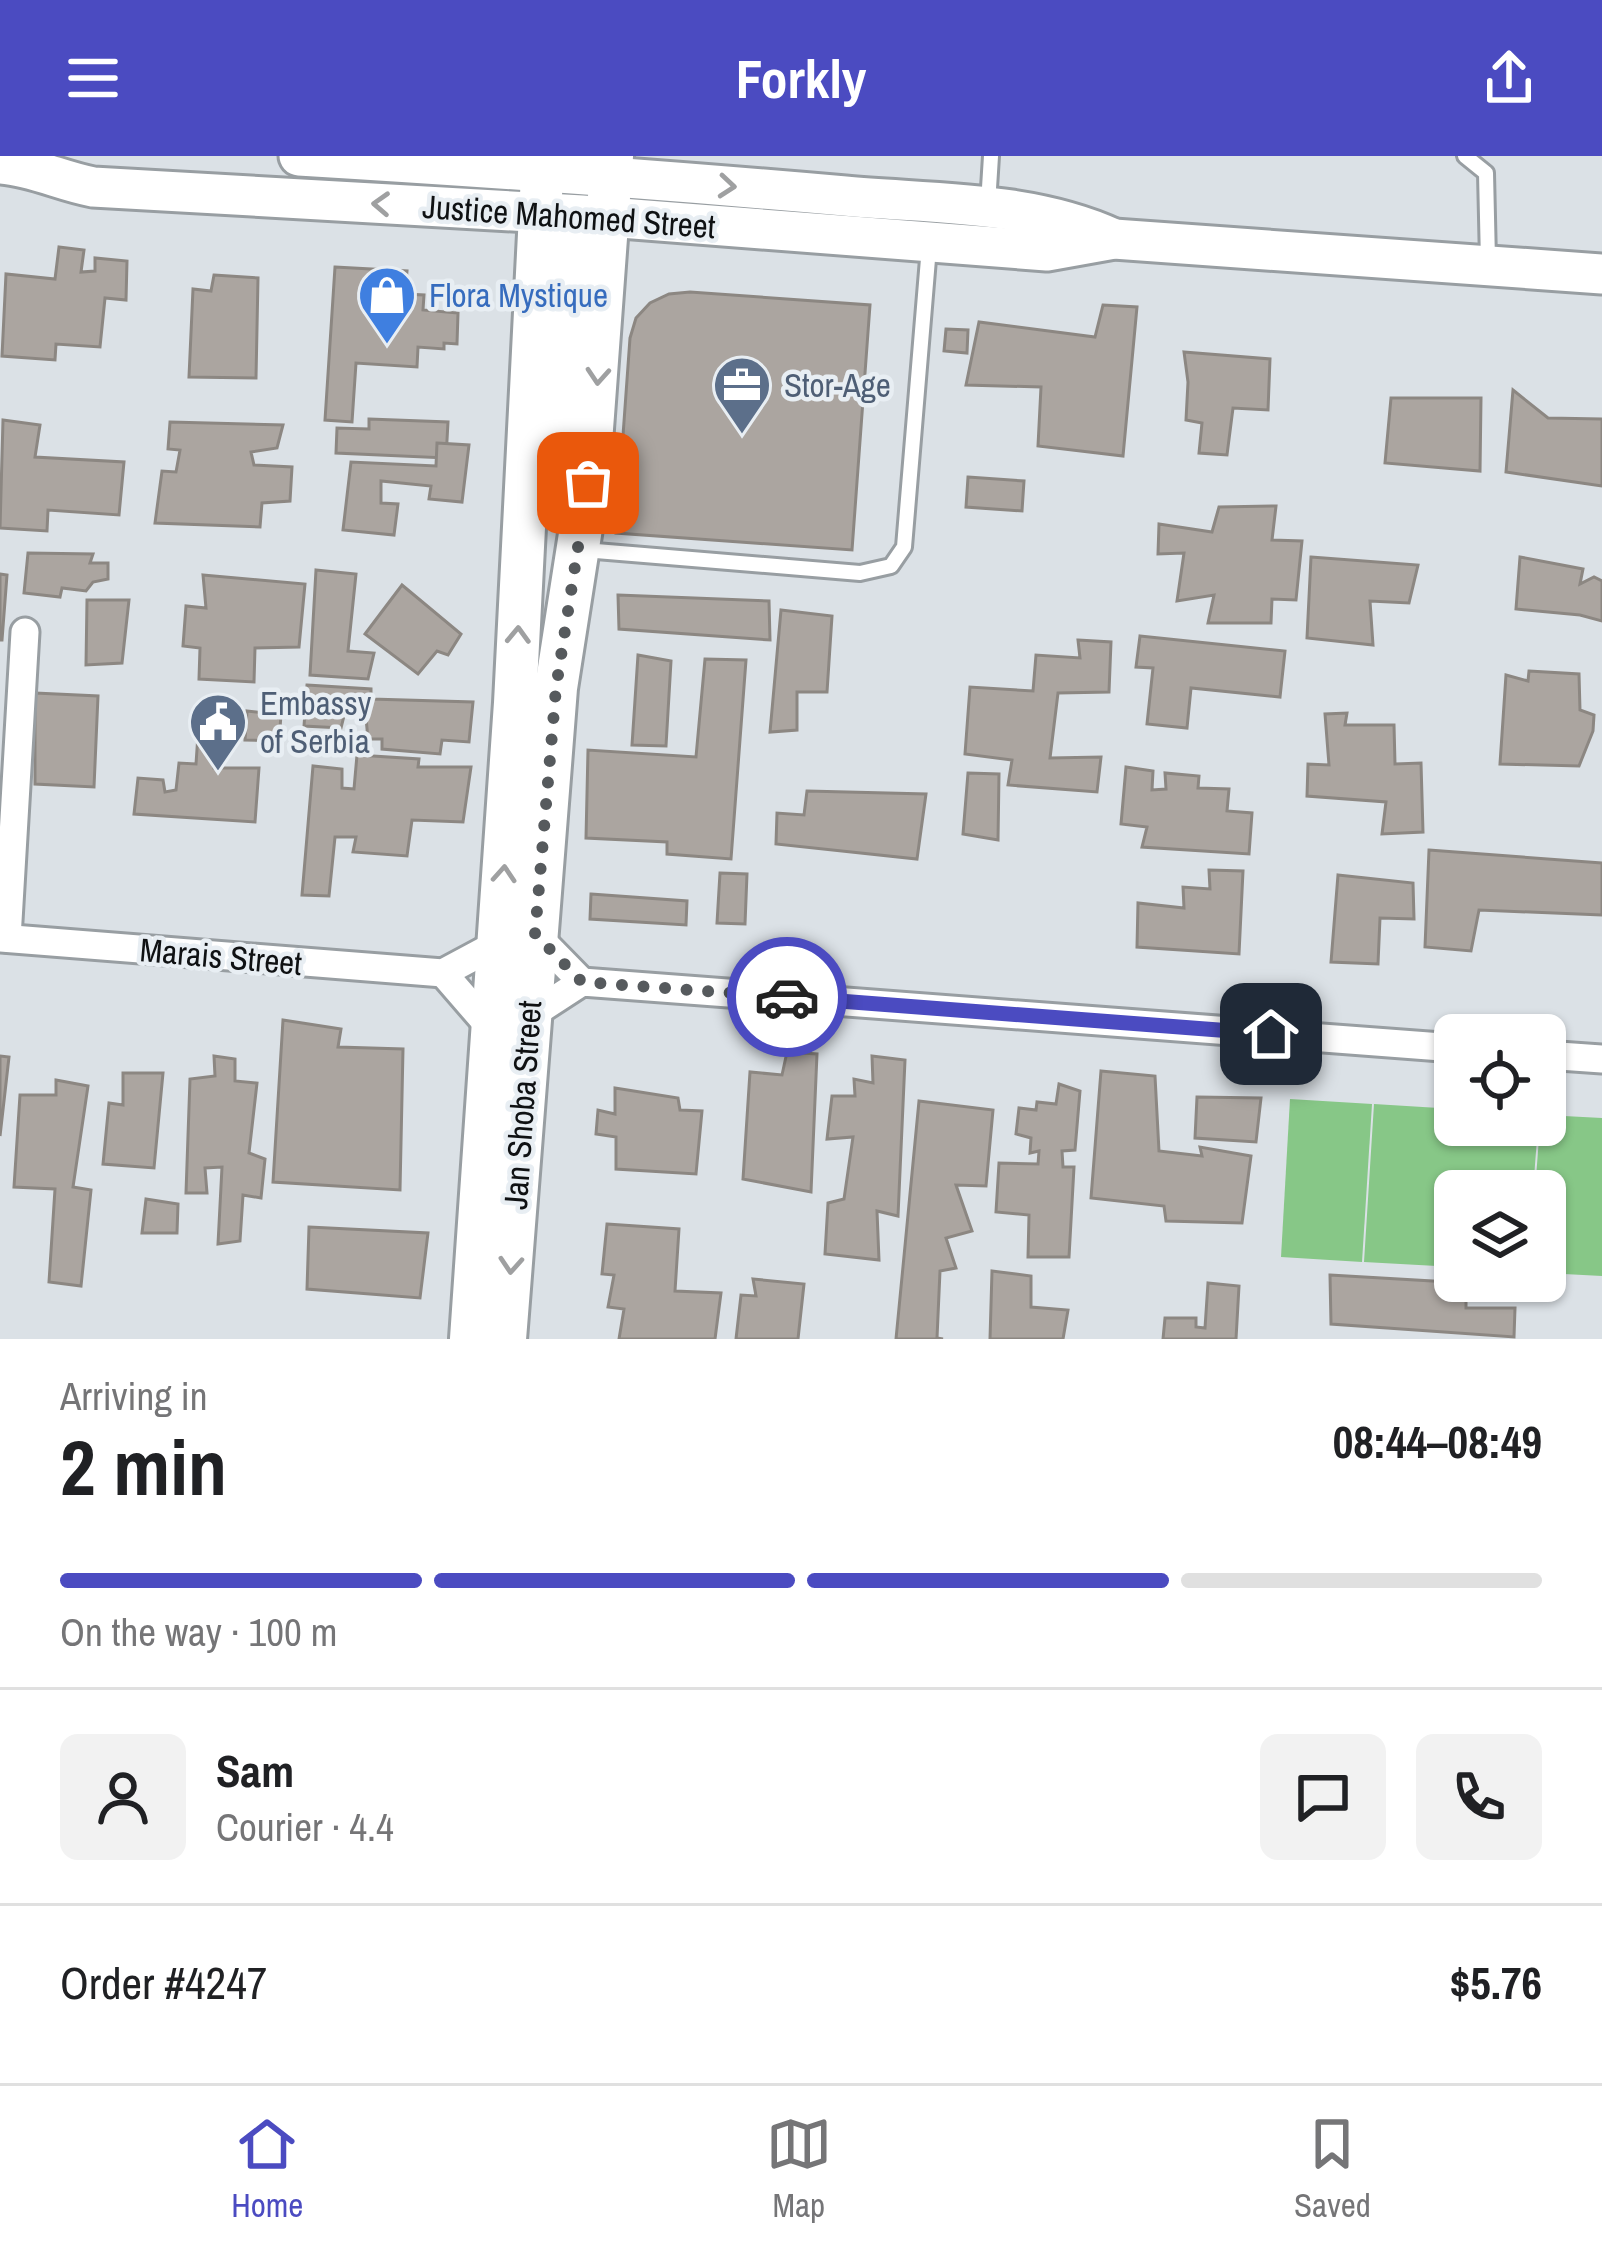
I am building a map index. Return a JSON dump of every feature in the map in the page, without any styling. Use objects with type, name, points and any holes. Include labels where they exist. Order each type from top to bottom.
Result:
[{"type":"main road","name":"Justice Mahomed Street","points":[[298,156],[543,163],[603,191],[929,242],[1047,250],[1114,239],[1602,274]]},
{"type":"main road","name":"Justice Mahomed Street","points":[[26,162],[68,183],[93,187],[539,214],[603,191],[987,209],[1058,218],[1114,239]]},
{"type":"main road","name":"Jan Shoba Street","points":[[506,1339],[521,567],[543,163]]},
{"type":"main road","name":"Jan Shoba Street","points":[[517,938],[596,407],[603,191]]},
{"type":"main road","points":[[521,567],[537,547],[546,523],[603,191]]},
{"type":"main road","name":"Jan Shoba Street","points":[[471,1339],[511,1025]]},
{"type":"street","points":[[4,938],[25,632]]},
{"type":"street","name":"Marais Street","points":[[4,938],[442,974]]},
{"type":"street","points":[[582,982],[511,1025],[442,974],[517,938],[582,982],[1434,1046]]},
{"type":"street","points":[[1566,1056],[1602,1059]]},
{"type":"lane","points":[[987,209],[991,156]]},
{"type":"lane","points":[[1465,156],[1486,173],[1489,266]]},
{"type":"lane","points":[[578,549],[860,573],[891,566],[904,547],[929,242]]},
{"type":"green space","points":[[1290,1099],[1372,1104],[1362,1262],[1281,1257]]},
{"type":"green space","points":[[1374,1104],[1434,1108],[1434,1146],[1536,1146],[1535,1170],[1434,1170],[1434,1266],[1364,1262]]},
{"type":"green space","points":[[1566,1116],[1602,1118],[1602,1276],[1566,1274],[1566,1170],[1537,1170],[1538,1146],[1566,1146]]},
{"type":"building","points":[[59,247],[84,250],[81,272],[95,271],[95,258],[127,261],[126,300],[105,298],[100,347],[56,344],[55,360],[2,356],[6,274],[55,279]]},
{"type":"building","name":"Flora Mystique","points":[[335,267],[407,271],[405,294],[424,295],[423,310],[458,313],[457,344],[444,343],[444,349],[418,347],[417,367],[356,363],[352,422],[325,420]]},
{"type":"building","points":[[214,275],[258,278],[256,378],[189,377],[193,289],[211,291]]},
{"type":"building","name":"Stor-Age","points":[[669,294],[870,305],[852,550],[616,533],[630,338],[636,318],[650,303]]},
{"type":"building","points":[[1103,305],[1137,307],[1123,456],[1038,446],[1041,387],[966,385],[979,322],[1095,337]]},
{"type":"building","points":[[946,329],[968,330],[967,353],[944,351]]},
{"type":"building","points":[[1184,352],[1270,359],[1268,410],[1233,408],[1227,455],[1199,453],[1202,423],[1186,420]]},
{"type":"building","points":[[1513,390],[1548,418],[1602,419],[1602,486],[1506,472]]},
{"type":"building","points":[[1391,398],[1481,398],[1480,471],[1385,463]]},
{"type":"building","points":[[369,419],[448,422],[446,458],[336,453],[337,428],[369,429]]},
{"type":"building","points":[[3,420],[40,425],[35,457],[124,462],[119,515],[48,510],[47,531],[0,528]]},
{"type":"building","points":[[170,422],[283,425],[277,448],[251,452],[254,465],[292,467],[290,501],[262,503],[260,527],[155,523],[162,471],[176,472],[180,450],[168,449]]},
{"type":"building","points":[[437,443],[469,445],[462,502],[429,499],[431,486],[381,481],[381,503],[398,504],[394,535],[343,530],[351,462],[436,466]]},
{"type":"building","points":[[968,477],[1024,481],[1022,511],[966,507]]},
{"type":"building","points":[[1276,506],[1272,540],[1302,541],[1296,600],[1272,599],[1271,623],[1208,623],[1214,595],[1177,601],[1184,553],[1158,554],[1159,524],[1212,532],[1219,507]]},
{"type":"building","points":[[28,553],[93,554],[90,563],[108,563],[108,579],[93,582],[86,591],[62,588],[60,597],[24,593]]},
{"type":"building","points":[[1311,557],[1418,565],[1409,603],[1370,601],[1373,645],[1307,638]]},
{"type":"building","points":[[1520,557],[1583,569],[1580,584],[1594,577],[1602,581],[1602,621],[1516,609]]},
{"type":"building","points":[[316,570],[356,574],[348,651],[374,653],[368,679],[310,675]]},
{"type":"building","points":[[0,574],[7,575],[2,640],[0,640]]},
{"type":"building","points":[[203,575],[305,584],[299,647],[255,648],[254,682],[199,679],[200,648],[183,646],[186,606],[206,608]]},
{"type":"building","points":[[402,585],[461,634],[448,655],[437,651],[418,674],[365,634]]},
{"type":"building","points":[[618,595],[769,601],[770,640],[619,629]]},
{"type":"building","points":[[87,600],[129,600],[122,663],[86,665]]},
{"type":"building","points":[[781,610],[832,616],[827,692],[797,692],[797,730],[770,732]]},
{"type":"building","points":[[1140,636],[1285,651],[1280,697],[1191,688],[1187,728],[1147,724],[1153,668],[1136,667]]},
{"type":"building","points":[[1078,640],[1111,642],[1109,692],[1058,693],[1050,758],[1101,757],[1097,792],[1008,785],[1012,760],[965,754],[970,687],[1033,691],[1036,655],[1080,658]]},
{"type":"building","points":[[638,655],[671,661],[666,746],[632,745]]},
{"type":"building","points":[[705,659],[746,660],[731,859],[667,854],[667,842],[586,838],[588,750],[696,757]]},
{"type":"building","points":[[1529,671],[1579,674],[1580,710],[1594,715],[1579,766],[1500,764],[1506,675],[1528,681]]},
{"type":"building","points":[[307,685],[371,689],[371,699],[473,702],[469,742],[442,740],[440,754],[382,749],[382,739],[368,739],[366,718],[344,716],[341,728],[304,726]]},
{"type":"building","points":[[35,693],[98,696],[94,787],[35,784]]},
{"type":"building","points":[[247,711],[281,715],[279,741],[245,740]]},
{"type":"building","points":[[1347,713],[1345,725],[1394,725],[1395,764],[1421,763],[1423,832],[1382,834],[1386,802],[1307,796],[1308,764],[1329,765],[1325,714]]},
{"type":"building","name":"Embassy of Serbia","points":[[199,720],[218,720],[214,768],[259,768],[255,822],[134,814],[138,778],[163,780],[165,792],[176,790],[179,763],[196,764]]},
{"type":"building","points":[[357,755],[419,759],[418,767],[471,767],[463,822],[412,820],[407,856],[353,852],[356,837],[335,837],[329,896],[302,895],[313,766],[342,769],[342,788],[354,789]]},
{"type":"building","points":[[1126,767],[1153,771],[1152,790],[1166,789],[1165,773],[1199,776],[1198,788],[1229,789],[1227,811],[1252,813],[1249,854],[1142,847],[1147,827],[1121,824]]},
{"type":"building","points":[[968,773],[999,774],[998,840],[963,834]]},
{"type":"building","points":[[807,791],[926,794],[917,859],[776,844],[777,813],[804,815]]},
{"type":"building","points":[[1429,850],[1602,863],[1602,915],[1479,910],[1471,951],[1425,947]]},
{"type":"building","points":[[1209,870],[1243,871],[1239,954],[1137,947],[1138,903],[1184,908],[1183,887],[1210,889]]},
{"type":"building","points":[[720,873],[747,874],[745,924],[717,923]]},
{"type":"building","points":[[1338,875],[1413,883],[1414,919],[1380,918],[1378,964],[1331,962]]},
{"type":"building","points":[[591,894],[687,901],[686,925],[590,919]]},
{"type":"building","points":[[283,1020],[341,1029],[338,1047],[403,1049],[400,1190],[273,1182]]},
{"type":"building","points":[[787,1052],[817,1054],[811,1192],[743,1179],[750,1072],[782,1075]]},
{"type":"building","points":[[0,1056],[9,1057],[0,1136]]},
{"type":"building","points":[[214,1056],[235,1059],[235,1081],[257,1083],[249,1153],[265,1159],[261,1198],[243,1195],[240,1241],[218,1244],[222,1167],[205,1168],[207,1193],[186,1193],[190,1079],[215,1076]]},
{"type":"building","points":[[872,1056],[905,1060],[898,1216],[877,1211],[879,1260],[825,1254],[828,1203],[844,1199],[853,1137],[827,1139],[832,1096],[855,1096],[854,1079],[873,1083]]},
{"type":"building","points":[[1101,1071],[1155,1076],[1159,1151],[1202,1156],[1200,1147],[1251,1156],[1242,1223],[1166,1221],[1164,1206],[1091,1198]]},
{"type":"building","points":[[123,1073],[163,1073],[154,1168],[103,1164],[109,1103],[123,1105]]},
{"type":"building","points":[[56,1080],[88,1086],[73,1187],[91,1190],[81,1286],[49,1282],[55,1189],[14,1187],[20,1095],[56,1095]]},
{"type":"building","points":[[1059,1084],[1080,1091],[1075,1150],[1062,1151],[1063,1167],[1074,1167],[1069,1257],[1028,1257],[1029,1215],[996,1212],[999,1163],[1038,1164],[1039,1151],[1030,1153],[1031,1138],[1016,1134],[1019,1108],[1036,1110],[1037,1102],[1056,1104]]},
{"type":"building","points":[[615,1088],[678,1098],[680,1110],[702,1111],[696,1174],[616,1169],[616,1137],[596,1134],[598,1110],[615,1114]]},
{"type":"building","points":[[1197,1097],[1261,1098],[1256,1142],[1195,1138]]},
{"type":"building","points":[[919,1101],[993,1110],[986,1186],[956,1185],[972,1231],[946,1238],[956,1268],[940,1271],[937,1338],[943,1339],[896,1339]]},
{"type":"building","points":[[146,1199],[178,1204],[177,1233],[142,1233]]},
{"type":"building","points":[[607,1224],[679,1229],[675,1291],[721,1293],[715,1339],[619,1339],[624,1309],[608,1307],[614,1275],[602,1274]]},
{"type":"building","points":[[309,1227],[428,1233],[420,1298],[307,1289]]},
{"type":"building","points":[[992,1271],[1031,1276],[1031,1307],[1068,1310],[1063,1339],[990,1339]]},
{"type":"building","points":[[1330,1275],[1434,1281],[1434,1302],[1466,1302],[1466,1308],[1515,1308],[1514,1337],[1331,1324]]},
{"type":"building","points":[[753,1279],[804,1284],[798,1339],[736,1339],[741,1295],[756,1296]]},
{"type":"building","points":[[1208,1283],[1239,1286],[1236,1339],[1163,1339],[1165,1318],[1196,1318],[1196,1327],[1205,1328]]},
{"type":"way so far","points":[[588,483],[556,688],[535,934],[582,982],[787,997]]},
{"type":"place","name":"Flora Mystique","points":[[387,346]]},
{"type":"place","name":"Stor-Age","points":[[742,436]]},
{"type":"place","name":"Embassy of Serbia","points":[[218,773]]},
{"type":"route","points":[[787,997],[1271,1034]]}]
